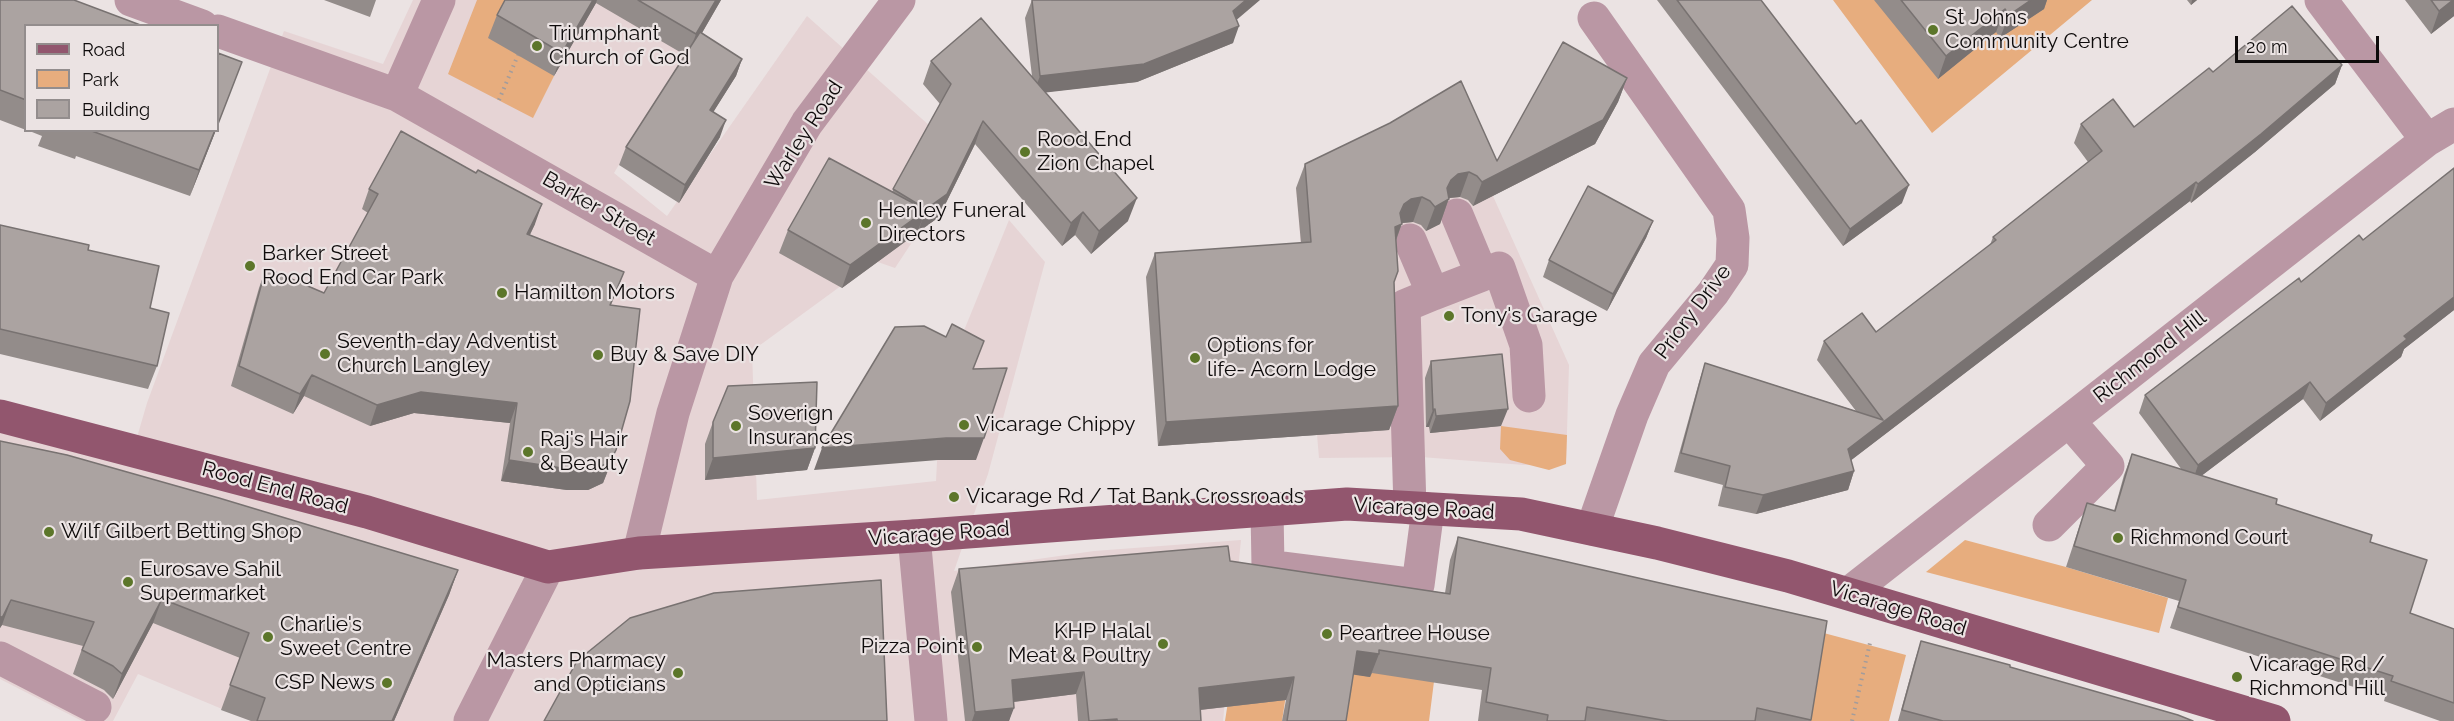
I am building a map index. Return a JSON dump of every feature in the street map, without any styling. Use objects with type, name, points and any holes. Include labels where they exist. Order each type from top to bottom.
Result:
[{"type":"main road","name":"Rood End Road","points":[[0,416],[356,509],[548,567]]},
{"type":"main road","name":"Vicarage Road","points":[[548,567],[639,553],[914,536],[1347,504],[1521,514],[1657,543],[1849,593],[2274,721]]},
{"type":"street","points":[[131,0],[197,24]]},
{"type":"street","points":[[397,95],[439,0]]},
{"type":"street","name":"Warley Road","points":[[717,276],[807,123],[900,0]]},
{"type":"street","points":[[2321,0],[2440,132]]},
{"type":"street","name":"Priory Drive","points":[[1592,530],[1632,415],[1654,363],[1713,293],[1732,265],[1733,238],[1729,210],[1594,18]]},
{"type":"street","name":"Barker Street","points":[[219,31],[397,95],[717,276]]},
{"type":"street","name":"Richmond Hill","points":[[1849,593],[2440,132]]},
{"type":"street","points":[[1457,215],[1482,275]]},
{"type":"street","points":[[1410,240],[1433,294]]},
{"type":"street","points":[[1267,510],[1268,566],[1418,585],[1419,508],[1404,306],[1499,268],[1526,345],[1528,396]]},
{"type":"street","points":[[639,553],[673,413],[717,276]]},
{"type":"street","points":[[2049,525],[2108,466],[2069,421]]},
{"type":"street","points":[[914,536],[931,721]]},
{"type":"street","points":[[470,721],[548,567]]},
{"type":"street","points":[[0,658],[95,707]]},
{"type":"path","points":[[499,100],[518,55]]},
{"type":"path","points":[[1852,721],[1871,638]]},
{"type":"shaded area","points":[[413,0],[717,0],[614,173],[667,216],[807,16],[931,127],[961,168],[895,268],[875,261],[752,351],[757,500],[936,481],[941,387],[1009,220],[1045,262],[988,474],[954,571],[1094,551],[1241,540],[1223,721],[251,721],[138,674],[113,721],[82,721],[0,679],[0,417],[133,451],[147,403],[284,31],[383,64]]},
{"type":"shaded area","name":"Tony's Garage","points":[[1452,105],[1569,365],[1566,464],[1524,465],[1421,457],[1319,458],[1296,188]]},
{"type":"green space","points":[[477,0],[510,0],[554,76],[533,118],[448,74]]},
{"type":"green space","points":[[1833,0],[1874,0],[1955,15],[2038,0],[2092,0],[1932,133]]},
{"type":"green space","points":[[1501,426],[1567,435],[1566,464],[1549,470],[1510,460],[1500,449]]},
{"type":"green space","points":[[1965,540],[2168,598],[2159,633],[1926,572]]},
{"type":"green space","points":[[1246,586],[1291,662],[1282,721],[1225,721]]},
{"type":"green space","points":[[1380,608],[1442,618],[1429,721],[1342,721],[1349,674],[1370,676]]},
{"type":"green space","points":[[1820,632],[1906,655],[1889,721],[1808,721]]},
{"type":"building","points":[[0,0],[74,0],[138,24],[24,24],[24,99],[0,90]]},
{"type":"building","points":[[505,0],[593,0],[562,53],[497,15]]},
{"type":"building","points":[[638,0],[716,0],[696,34]]},
{"type":"building","points":[[1032,0],[1246,0],[1233,11],[1239,26],[1144,64],[1040,76]]},
{"type":"building","points":[[1677,0],[1761,0],[1856,124],[1861,120],[1909,185],[1850,229]]},
{"type":"building","points":[[1901,0],[2031,0],[2009,15],[2005,9],[1946,56]]},
{"type":"building","points":[[2431,0],[2453,0],[2439,11]]},
{"type":"building","points":[[2292,6],[2342,65],[2198,184],[2196,182],[1848,449],[1854,471],[1763,495],[1725,487],[1730,466],[1681,453],[1705,363],[1883,420],[1824,341],[1862,313],[1876,332],[1996,240],[1993,237],[2102,151],[2081,124],[2113,99],[2134,127],[2209,68],[2213,72]]},
{"type":"building","points":[[981,18],[1137,198],[1099,231],[1083,212],[1071,223],[983,121],[947,194],[926,209],[893,189],[951,84],[931,61]]},
{"type":"building","points":[[700,32],[742,59],[710,110],[726,120],[685,185],[626,147]]},
{"type":"building","points":[[1563,42],[1627,78],[1603,120],[1482,182],[1469,172],[1458,174],[1447,188],[1449,199],[1435,207],[1422,197],[1411,199],[1404,204],[1400,213],[1402,224],[1395,227],[1398,271],[1394,282],[1398,406],[1166,422],[1155,253],[1311,242],[1305,164],[1390,123],[1461,81],[1497,161]]},
{"type":"building","points":[[219,53],[242,62],[219,121]]},
{"type":"building","points":[[401,131],[476,173],[478,170],[542,204],[527,234],[624,272],[610,305],[640,309],[630,401],[616,450],[610,462],[595,469],[575,470],[509,460],[517,403],[421,392],[377,405],[312,375],[300,394],[239,366],[266,268],[324,293],[378,194],[369,189]]},
{"type":"building","points":[[94,132],[214,132],[199,170]]},
{"type":"building","points":[[829,158],[926,210],[850,265],[788,230]]},
{"type":"building","points":[[2454,168],[2454,297],[2404,336],[2407,339],[2326,403],[2310,382],[2198,465],[2145,395],[2299,278],[2301,282],[2359,235],[2363,240]]},
{"type":"building","points":[[1588,186],[1653,221],[1613,294],[1549,260]]},
{"type":"building","points":[[0,225],[89,245],[88,250],[159,266],[150,308],[169,313],[157,366],[0,329]]},
{"type":"building","points":[[952,324],[984,341],[973,369],[1007,368],[984,438],[946,438],[822,448],[895,327],[924,326],[946,337]]},
{"type":"building","points":[[1502,354],[1508,409],[1436,416],[1435,409],[1433,410],[1431,361]]},
{"type":"building","points":[[817,382],[815,448],[713,458],[713,422],[728,386]]},
{"type":"building","points":[[0,441],[67,455],[458,570],[392,721],[257,721],[265,698],[230,685],[249,633],[162,599],[122,674],[113,666],[82,650],[94,622],[11,600],[0,618]]},
{"type":"building","points":[[2132,454],[2277,499],[2276,504],[2372,535],[2370,542],[2427,560],[2410,613],[2454,629],[2454,703],[2391,681],[2393,676],[2178,607],[2186,580],[2074,546],[2087,503],[2115,511]]},
{"type":"building","points":[[1458,537],[1827,621],[1811,720],[1757,708],[1755,721],[1668,721],[1587,707],[1585,721],[1547,721],[1548,715],[1486,702],[1491,668],[1379,650],[1379,654],[1357,651],[1346,721],[1287,721],[1294,677],[1199,688],[1201,721],[1117,721],[1117,719],[1089,721],[1084,672],[1012,680],[1014,708],[975,712],[959,569],[1228,546],[1230,561],[1450,594]]},
{"type":"building","points":[[881,580],[887,721],[544,721],[577,661],[630,618],[714,593]]},
{"type":"building","points":[[1921,641],[2010,665],[2010,667],[2193,721],[1943,721],[1902,710]]},
{"type":"place","name":"St Johns Community Centre","points":[[1933,30]]},
{"type":"place","name":"Triumphant Church of God","points":[[537,46]]},
{"type":"place","name":"Rood End Zion Chapel","points":[[1025,152]]},
{"type":"place","name":"Henley Funeral Directors","points":[[866,223]]},
{"type":"place","name":"Barker Street Rood End Car Park","points":[[250,266]]},
{"type":"place","name":"Hamilton Motors","points":[[502,293]]},
{"type":"place","name":"Tony's Garage","points":[[1449,316]]},
{"type":"place","name":"Seventh-day Adventist Church Langley","points":[[325,354]]},
{"type":"place","name":"Buy & Save DIY","points":[[598,355]]},
{"type":"place","name":"Options for life- Acorn Lodge","points":[[1195,358]]},
{"type":"place","name":"Vicarage Chippy","points":[[964,425]]},
{"type":"place","name":"Soverign Insurances","points":[[736,426]]},
{"type":"place","name":"Raj's Hair & Beauty","points":[[528,452]]},
{"type":"place","name":"Vicarage Rd / Tat Bank Crossroads","points":[[954,497]]},
{"type":"place","name":"Wilf Gilbert Betting Shop","points":[[49,532]]},
{"type":"place","name":"Richmond Court","points":[[2118,538]]},
{"type":"place","name":"Eurosave Sahil Supermarket","points":[[128,582]]},
{"type":"place","name":"Peartree House","points":[[1327,634]]},
{"type":"place","name":"Charlie's Sweet Centre","points":[[268,637]]},
{"type":"place","name":"KHP Halal Meat & Poultry","points":[[1163,644]]},
{"type":"place","name":"Pizza Point","points":[[977,647]]},
{"type":"place","name":"Masters Pharmacy and Opticians","points":[[678,673]]},
{"type":"place","name":"Vicarage Rd / Richmond Hill","points":[[2237,677]]},
{"type":"place","name":"CSP News","points":[[387,683]]}]
